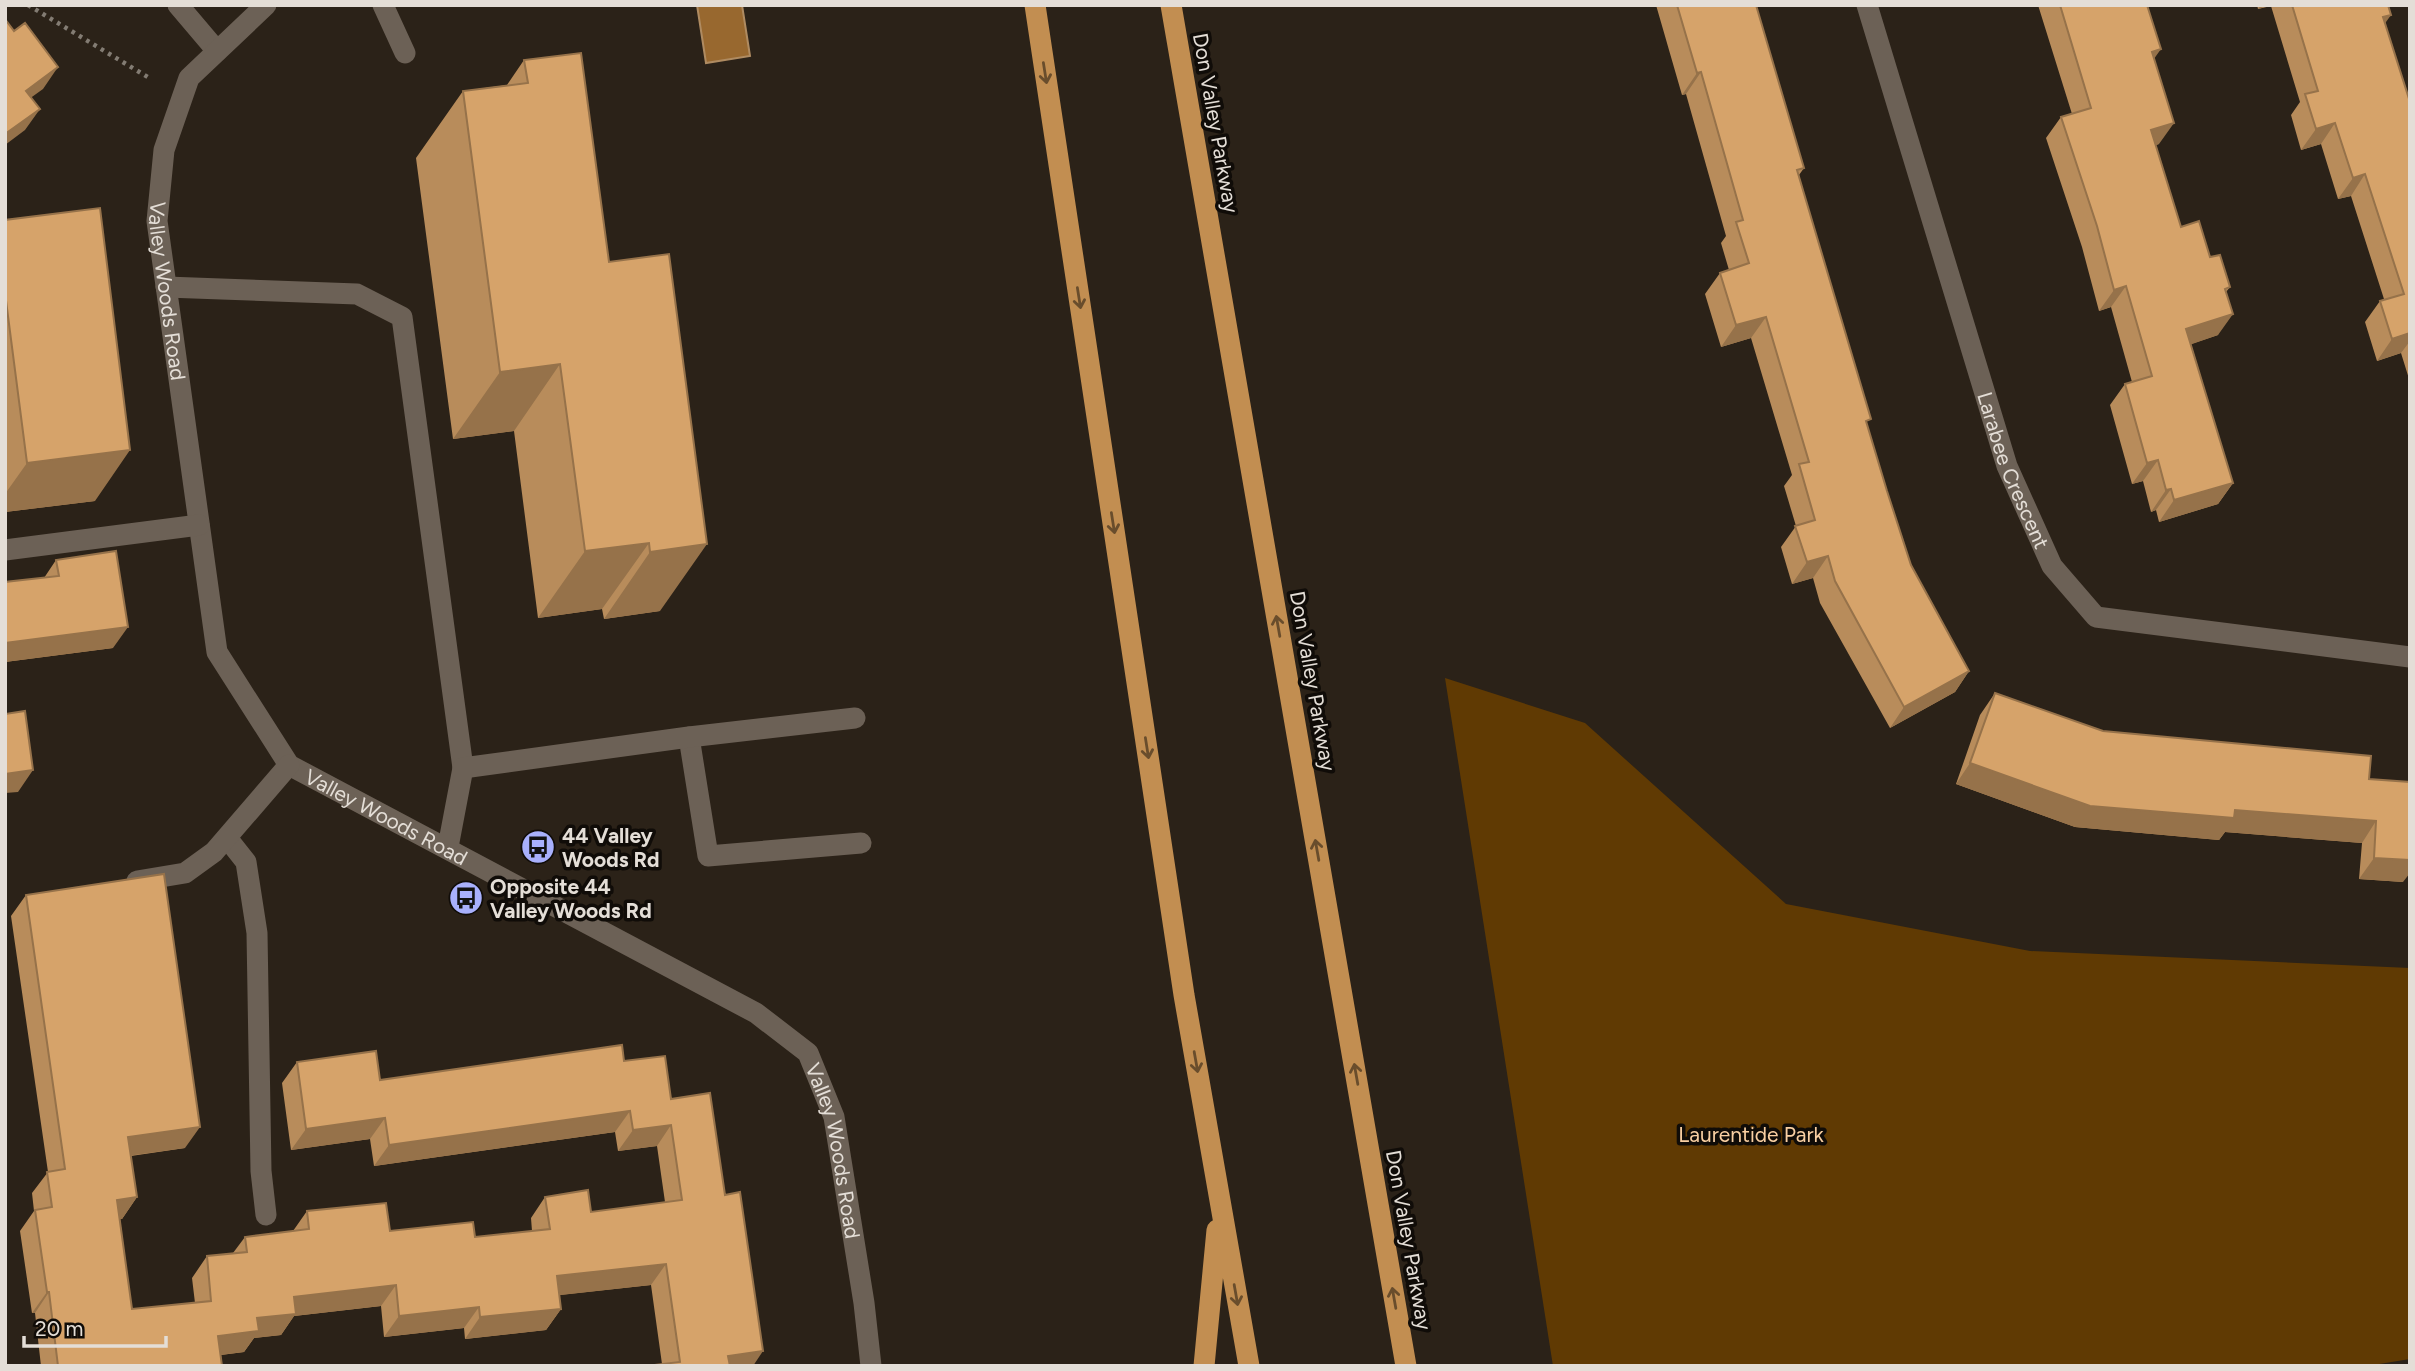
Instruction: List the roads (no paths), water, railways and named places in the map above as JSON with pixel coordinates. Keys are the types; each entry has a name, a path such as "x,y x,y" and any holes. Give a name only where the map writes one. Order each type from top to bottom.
{"highway":[{"path":"1035,5 1184,995 1249,1366"},
{"name":"Don Valley Parkway","path":"1171,5 1406,1366"},
{"path":"1204,1366 1220,1204"}],"street":[{"path":"178,5 217,51"},
{"name":"Valley Woods Road","path":"266,5 189,78 164,150 158,209 166,286 217,652 289,765 448,847 756,1013 808,1053 834,1116 864,1303 871,1366"},
{"path":"383,5 405,53"},
{"name":"Larabee Crescent","path":"1867,5 2007,466 2052,566 2096,617 2410,657"},
{"path":"166,286 357,294 402,317 463,768 448,847"},
{"path":"5,550 199,525"},
{"path":"463,768 689,737 855,718"},
{"path":"689,737 708,856 861,843"},
{"path":"118,884 185,873 214,852 289,765"},
{"path":"227,838 246,862 257,933 261,1171 266,1214"}],"place":[{"name":"44 Valley Woods Rd","path":"538,847"},
{"name":"Opposite 44 Valley Woods Rd","path":"466,898"}],"park label":[{"name":"Laurentide Park","path":"1751,1134"}]}
